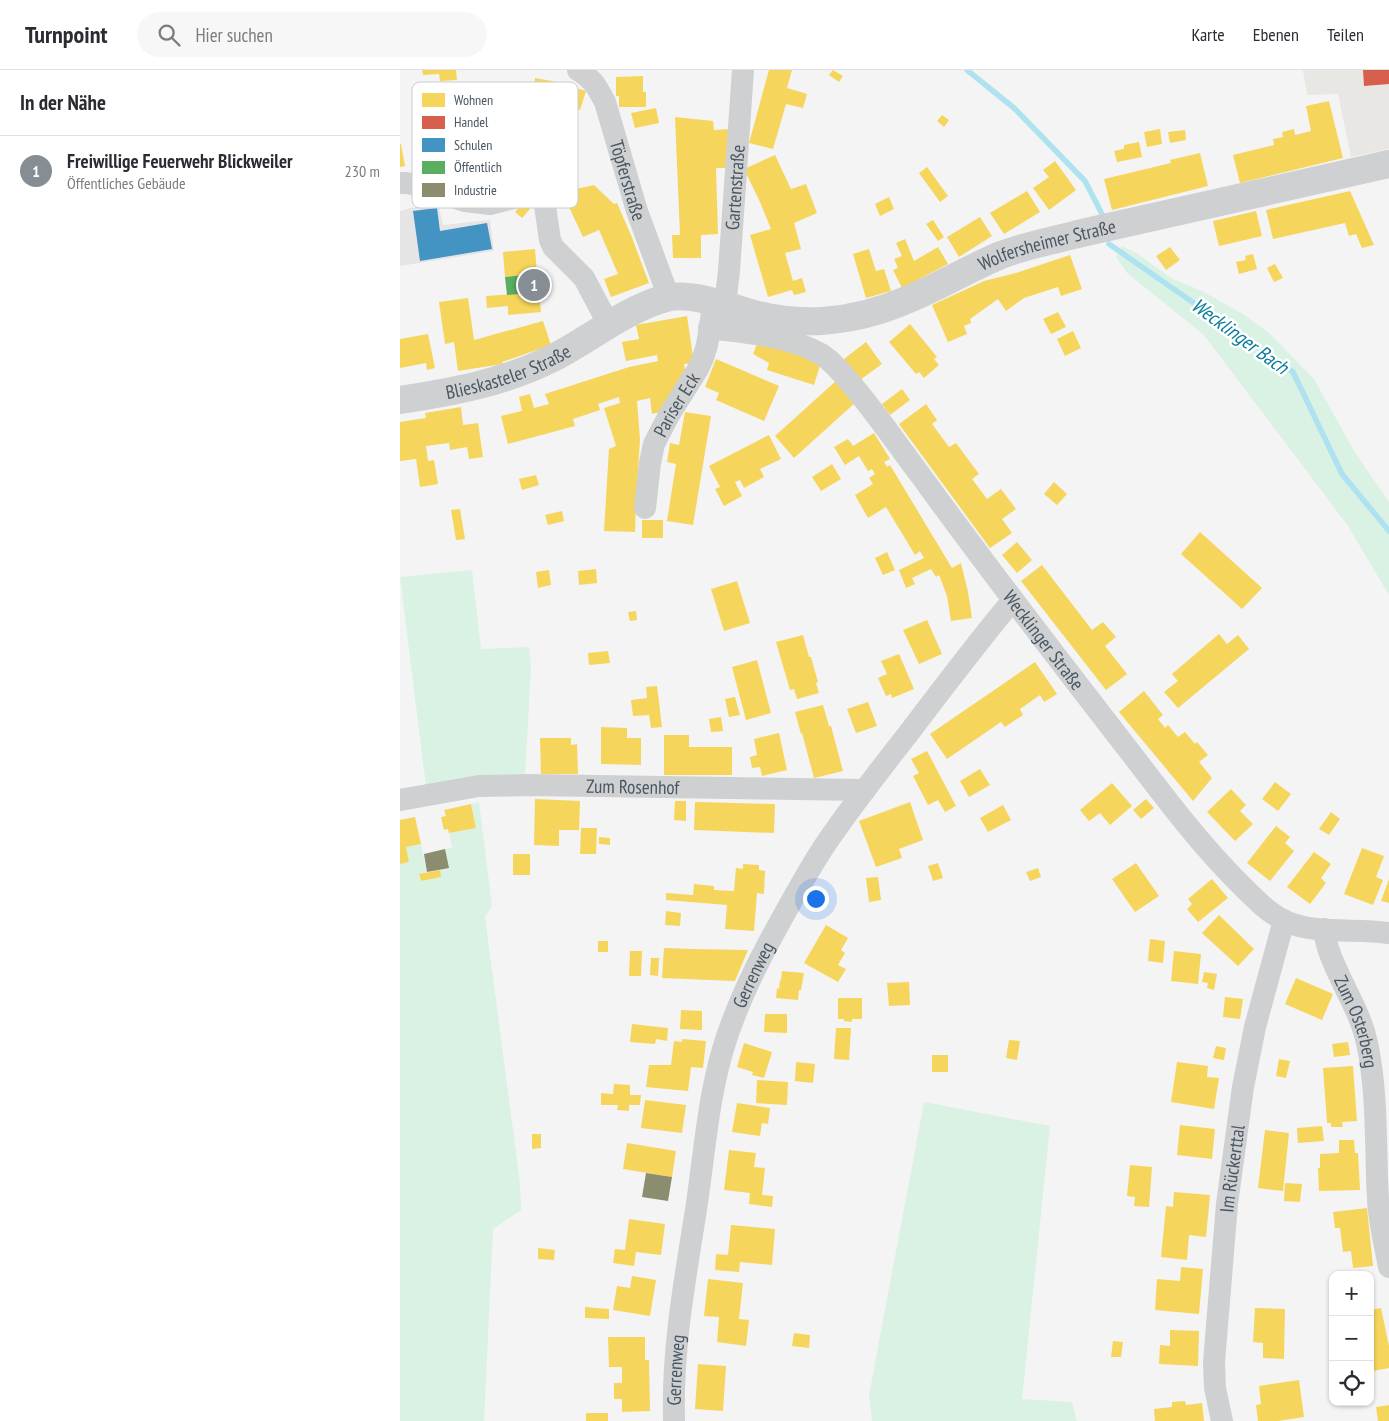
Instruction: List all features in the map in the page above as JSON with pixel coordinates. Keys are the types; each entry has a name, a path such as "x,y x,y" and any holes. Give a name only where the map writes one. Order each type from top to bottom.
{"street":[{"name":"Gartenstraße","path":"716,312 729,271 743,70"},
{"name":"Töpferstraße","path":"592,72 605,102 637,211 668,298"},
{"name":"Wolfersheimer Straße","path":"716,312 760,315 791,320 821,321 848,318 900,303 985,262 1032,246 1389,164"},
{"path":"545,208 550,240 553,247 584,278 609,325"},
{"name":"Blieskasteler Straße","path":"400,400 454,392 519,373 550,360 652,302 668,298 689,298 716,312"},
{"name":"Pariser Eck","path":"645,508 654,444 669,415 698,369 716,312"},
{"name":"Wecklinger Straße","path":"716,312 773,337 801,345 832,362 868,404 1012,601 1184,822 1229,873 1262,906 1284,920 1297,925 1324,929 1389,932"},
{"name":"Gerrenweg","path":"674,1421 678,1321 698,1199 713,1087 736,1008 796,892 823,847 986,631 1012,601"},
{"name":"Zum Rosenhof","path":"400,800 480,786 529,785 865,790"},
{"name":"Im Rückerttal","path":"1222,1421 1215,1388 1214,1362 1227,1204 1246,1070 1255,1027 1284,920"},
{"name":"Zum Osterberg","path":"1324,929 1327,946 1356,1008 1367,1040 1373,1074 1378,1201 1389,1267"}],"shaded area":[{"path":"1303,70 1389,70 1389,149 1351,157 1338,94 1307,95"},
{"path":"410,208 439,208 443,225 490,220 494,251 400,266 400,211"}],"green space":[{"path":"1122,246 1138,254 1171,278 1204,292 1241,313 1268,332 1314,379 1354,451 1389,502 1389,595 1348,526 1204,335 1127,273 1116,257"},
{"path":"472,570 481,649 529,647 531,666 525,776 426,786 400,577"},
{"path":"479,802 492,906 485,917 520,1183 521,1210 493,1229 484,1421 400,1421 400,864 409,862 406,847 421,844 427,872 419,874 420,881 441,877 440,870 445,849 452,848 449,833 476,828 471,804"},
{"path":"924,1102 1050,1126 1022,1399 1072,1402 1077,1421 872,1421 869,1395"}],"building: Wohnen":[{"path":"422,70 456,70 457,80 440,81 439,74 423,75"},
{"path":"769,70 792,70 787,88 807,94 803,108 786,104 773,149 749,143"},
{"path":"833,70 843,76 839,82 829,75"},
{"path":"643,76 643,92 646,92 646,107 619,107 619,96 616,96 616,77"},
{"path":"535,78 555,82 535,82"},
{"path":"578,89 586,91 580,110 578,109"},
{"path":"1329,101 1343,158 1240,183 1233,155 1274,145 1273,139 1283,137 1282,132 1294,129 1295,135 1311,131 1306,106"},
{"path":"656,108 659,123 635,128 631,113"},
{"path":"942,115 949,120 944,127 937,121"},
{"path":"675,117 713,121 714,130 730,129 729,168 716,168 718,234 701,235 701,258 673,258 672,235 680,235"},
{"path":"1160,129 1162,144 1147,147 1144,132"},
{"path":"1185,130 1186,140 1170,143 1168,132"},
{"path":"1139,142 1142,157 1117,162 1114,151 1124,149 1124,145"},
{"path":"400,144 405,166 400,167"},
{"path":"1200,153 1208,186 1112,210 1104,179 1171,163 1170,160"},
{"path":"775,155 791,189 806,184 817,213 794,223 801,249 785,253 793,281 802,278 806,292 794,295 792,290 768,297 750,235 771,229 744,169"},
{"path":"1055,161 1076,190 1049,210 1033,188 1049,177 1043,170"},
{"path":"927,167 948,196 940,202 919,173"},
{"path":"594,185 614,204 617,203 649,283 611,297 604,279 618,274 599,230 583,237 569,208 578,208 578,188"},
{"path":"1027,191 1040,212 1004,234 990,213"},
{"path":"1350,191 1374,245 1362,248 1356,234 1349,236 1345,223 1273,239 1266,210"},
{"path":"889,197 894,209 880,216 875,204"},
{"path":"519,208 530,209 522,218 515,212"},
{"path":"1256,211 1262,236 1219,246 1213,221"},
{"path":"980,217 992,236 959,257 947,237"},
{"path":"933,220 944,237 938,241 926,224"},
{"path":"905,239 914,261 938,247 948,264 902,288 893,270 898,268 894,259 902,256 896,243"},
{"path":"1170,247 1180,260 1166,270 1156,256"},
{"path":"535,249 537,273 505,277 503,252"},
{"path":"869,249 876,271 884,269 891,291 866,298 853,254"},
{"path":"1253,254 1257,269 1239,274 1236,262 1246,260 1245,256"},
{"path":"1070,255 1082,289 1061,296 1058,287 1024,298 1006,311 998,299 970,319 971,323 964,326 967,334 948,342 932,305 984,281 1016,273"},
{"path":"1275,264 1283,278 1274,282 1267,268"},
{"path":"539,292 541,312 508,315 508,306 487,308 486,296"},
{"path":"468,298 474,340 543,321 551,345 502,362 503,364 458,371 454,342 445,344 439,302"},
{"path":"1058,312 1066,327 1051,334 1043,319"},
{"path":"687,316 694,363 684,364 687,379 664,411 652,414 650,398 637,401 640,439 635,532 604,531 609,449 616,446 604,408 620,403 619,397 598,404 600,410 573,419 575,426 508,444 501,416 522,411 519,397 530,394 534,408 549,404 545,394 629,367 658,361 657,355 626,361 622,342 639,339 636,325"},
{"path":"910,324 937,357 934,359 939,365 924,378 919,372 916,374 889,342"},
{"path":"1073,331 1081,348 1065,356 1057,339"},
{"path":"428,334 435,368 427,370 426,363 400,368 400,339"},
{"path":"866,342 882,364 860,380 844,359"},
{"path":"757,344 774,347 821,362 814,385 767,370 769,363 753,354"},
{"path":"716,359 779,386 764,421 716,400 719,393 705,387"},
{"path":"837,380 856,402 794,458 775,436"},
{"path":"902,389 910,400 890,415 882,404"},
{"path":"926,404 937,420 932,424 949,447 956,443 979,474 972,479 987,499 1001,489 1016,509 1002,519 1012,533 990,548 899,424"},
{"path":"461,407 463,425 478,423 483,457 469,459 467,447 450,450 449,443 426,446 428,461 434,460 438,484 420,487 416,459 400,461 400,422 426,418 425,413"},
{"path":"685,412 711,416 693,525 667,521 676,464 667,462 670,443 679,445"},
{"path":"874,433 890,459 884,462 887,467 890,465 952,568 961,563 972,618 951,621 947,596 939,575 936,577 931,569 912,578 915,584 906,588 899,570 924,558 920,551 915,555 886,507 868,518 855,495 873,484 869,478 875,474 872,469 868,471 859,456 845,465 834,447 848,439 853,446"},
{"path":"769,435 781,459 760,469 764,477 744,488 740,480 735,482 742,496 724,506 715,489 720,487 709,466"},
{"path":"832,464 841,479 821,491 812,477"},
{"path":"536,475 539,485 522,490 519,479"},
{"path":"1054,482 1067,494 1057,505 1044,494"},
{"path":"460,509 465,539 456,540 451,510"},
{"path":"562,511 564,521 548,525 545,515"},
{"path":"642,520 663,520 663,538 642,538"},
{"path":"1200,532 1262,588 1242,609 1181,554"},
{"path":"1017,542 1032,560 1017,573 1002,555"},
{"path":"887,552 895,570 883,575 875,558"},
{"path":"1042,565 1092,630 1103,622 1116,637 1105,646 1127,674 1106,690 1021,581"},
{"path":"596,569 597,583 579,585 578,571"},
{"path":"549,570 551,585 538,588 536,572"},
{"path":"737,581 750,623 724,631 711,589"},
{"path":"636,611 637,620 630,621 628,612"},
{"path":"927,620 942,654 919,664 903,630"},
{"path":"1219,634 1227,644 1238,635 1249,649 1178,708 1164,692 1178,681 1172,674"},
{"path":"803,635 818,682 816,683 819,693 797,699 794,689 790,690 776,642"},
{"path":"608,651 610,663 589,665 588,653"},
{"path":"899,654 914,689 892,698 891,694 886,696 878,678 887,674 881,661"},
{"path":"757,660 771,713 746,720 732,667"},
{"path":"1035,662 1057,694 1044,702 1040,695 1020,709 1023,715 1005,727 1001,722 947,759 930,734"},
{"path":"657,686 662,727 651,728 649,715 633,716 631,700 647,698 646,687"},
{"path":"1144,691 1163,715 1158,719 1165,728 1168,725 1178,737 1185,732 1208,755 1199,762 1212,778 1193,801 1119,712"},
{"path":"735,697 740,715 729,717 725,699"},
{"path":"868,702 877,726 856,733 847,709"},
{"path":"823,705 829,726 831,726 843,771 814,778 795,712"},
{"path":"721,717 723,731 711,732 709,719"},
{"path":"601,727 627,728 627,738 641,738 641,765 601,764"},
{"path":"779,733 787,770 762,776 760,767 752,768 750,757 757,755 754,739"},
{"path":"664,735 689,735 689,747 732,747 732,775 664,775"},
{"path":"540,738 571,738 571,745 577,744 578,774 541,774"},
{"path":"927,751 956,806 945,812 938,800 928,805 913,776 919,773 911,759"},
{"path":"980,769 990,785 969,797 960,781"},
{"path":"1275,782 1291,794 1278,811 1262,799"},
{"path":"1112,783 1132,806 1110,825 1100,813 1089,821 1080,810"},
{"path":"1231,789 1246,805 1240,811 1253,824 1235,841 1207,812"},
{"path":"535,799 580,801 579,830 559,830 559,846 534,845"},
{"path":"1146,799 1154,808 1141,819 1133,810"},
{"path":"675,801 686,801 686,821 674,820"},
{"path":"695,802 775,804 774,833 694,830"},
{"path":"910,802 923,840 899,849 902,858 876,867 859,821"},
{"path":"471,804 476,828 449,833 448,829 444,830 441,817 446,816 444,810"},
{"path":"1003,805 1011,820 988,832 980,818"},
{"path":"1331,812 1340,819 1329,835 1319,829"},
{"path":"415,817 421,844 406,847 409,862 400,864 400,820"},
{"path":"1276,826 1290,837 1285,843 1294,851 1270,881 1247,863"},
{"path":"581,828 597,828 596,854 580,854"},
{"path":"599,837 610,838 610,845 599,844"},
{"path":"1362,848 1384,856 1376,877 1383,880 1373,905 1344,894"},
{"path":"1314,852 1331,864 1321,878 1326,883 1310,904 1287,887"},
{"path":"513,854 530,854 530,875 513,875"},
{"path":"938,863 943,878 933,881 928,866"},
{"path":"1136,863 1159,896 1135,912 1112,879"},
{"path":"743,864 759,865 759,870 765,871 764,894 757,893 754,931 725,929 727,905 666,900 666,893 693,895 694,884 714,886 714,890 734,891 736,868 743,869"},
{"path":"1038,868 1041,877 1030,881 1026,872"},
{"path":"440,870 441,877 421,881 419,874"},
{"path":"878,877 881,900 869,902 866,878"},
{"path":"1212,879 1228,898 1198,922 1187,909 1192,904 1188,899"},
{"path":"1389,879 1389,903 1381,901"},
{"path":"666,911 681,913 680,926 665,925"},
{"path":"1219,915 1254,949 1238,966 1202,933"},
{"path":"826,925 848,938 841,950 845,953 838,965 846,969 838,982 804,963"},
{"path":"1150,939 1165,941 1163,963 1148,961"},
{"path":"598,941 608,941 608,952 598,952"},
{"path":"664,948 748,950 735,981 662,978"},
{"path":"630,951 642,951 641,976 629,976"},
{"path":"1174,951 1201,954 1198,984 1171,981"},
{"path":"651,958 659,958 658,976 650,975"},
{"path":"782,971 804,973 798,1000 776,998"},
{"path":"1204,972 1217,974 1214,990 1207,988 1208,983 1202,982"},
{"path":"1296,978 1333,994 1322,1020 1285,1004"},
{"path":"909,982 910,1005 889,1006 887,983"},
{"path":"1225,997 1243,999 1240,1019 1223,1017"},
{"path":"838,998 862,998 862,1019 852,1019 852,1022 838,1019"},
{"path":"681,1010 702,1011 702,1030 680,1029"},
{"path":"765,1014 787,1014 787,1033 764,1032"},
{"path":"632,1024 668,1028 667,1041 656,1039 655,1044 630,1042"},
{"path":"836,1028 851,1028 849,1060 834,1059"},
{"path":"682,1039 706,1041 703,1068 691,1067 688,1091 646,1087 649,1065 671,1065 674,1041 682,1042"},
{"path":"1009,1040 1020,1041 1017,1060 1006,1058"},
{"path":"1348,1042 1350,1055 1334,1057 1332,1044"},
{"path":"744,1043 772,1052 764,1078 752,1075 753,1072 737,1067"},
{"path":"1216,1046 1226,1048 1224,1060 1213,1058"},
{"path":"932,1055 948,1055 948,1072 932,1072"},
{"path":"1279,1059 1290,1061 1286,1078 1276,1076"},
{"path":"796,1062 815,1064 813,1083 795,1081"},
{"path":"1177,1062 1208,1066 1207,1077 1219,1078 1214,1109 1171,1102"},
{"path":"1353,1066 1357,1121 1342,1122 1343,1127 1331,1127 1331,1123 1327,1123 1323,1068"},
{"path":"757,1080 788,1082 787,1105 756,1103"},
{"path":"614,1084 630,1085 630,1095 641,1095 640,1105 629,1105 629,1111 617,1110 618,1105 601,1105 601,1093 613,1094"},
{"path":"645,1100 686,1105 682,1133 641,1128"},
{"path":"737,1103 770,1108 768,1124 762,1123 760,1136 732,1132"},
{"path":"1180,1125 1215,1129 1212,1159 1177,1155"},
{"path":"1322,1126 1324,1141 1298,1143 1297,1128"},
{"path":"1265,1130 1289,1133 1283,1191 1258,1188"},
{"path":"532,1134 541,1134 541,1148 532,1149"},
{"path":"1339,1140 1354,1140 1355,1153 1358,1153 1360,1190 1319,1191 1318,1168 1320,1168 1320,1154 1339,1153"},
{"path":"627,1143 676,1151 672,1177 623,1169"},
{"path":"729,1150 756,1153 754,1167 765,1168 762,1195 773,1196 772,1207 749,1204 750,1193 724,1190"},
{"path":"1130,1165 1152,1167 1149,1207 1134,1206 1135,1197 1127,1196"},
{"path":"1285,1183 1302,1184 1300,1202 1284,1201"},
{"path":"1174,1192 1210,1195 1206,1237 1189,1235 1187,1260 1161,1257 1166,1206 1173,1207"},
{"path":"1367,1208 1373,1266 1353,1268 1351,1251 1343,1252 1340,1228 1335,1228 1333,1212"},
{"path":"629,1219 665,1224 661,1255 636,1252 634,1266 613,1263 615,1249 625,1250"},
{"path":"731,1225 775,1229 772,1265 740,1262 739,1272 715,1270 716,1254 728,1255"},
{"path":"538,1248 555,1250 554,1260 538,1259"},
{"path":"1181,1267 1203,1269 1199,1314 1155,1310 1157,1279 1180,1281"},
{"path":"632,1276 656,1280 650,1316 613,1310 617,1286 630,1288"},
{"path":"708,1279 743,1283 739,1319 749,1320 746,1346 717,1342 719,1317 704,1316"},
{"path":"585,1307 609,1309 609,1319 585,1318"},
{"path":"1255,1308 1285,1309 1284,1359 1263,1358 1263,1343 1253,1342"},
{"path":"1381,1308 1389,1346 1389,1368 1374,1371 1374,1316 1374,1309"},
{"path":"1170,1330 1199,1331 1198,1366 1159,1364 1160,1345 1170,1346"},
{"path":"794,1333 810,1335 809,1348 792,1346"},
{"path":"608,1337 645,1337 645,1360 649,1360 650,1411 622,1412 622,1399 614,1399 614,1383 622,1383 622,1367 609,1367"},
{"path":"1113,1341 1123,1342 1121,1357 1111,1357"},
{"path":"698,1364 726,1366 723,1411 695,1409"},
{"path":"1299,1380 1304,1417 1278,1421 1258,1421 1256,1405 1261,1404 1259,1386"},
{"path":"1185,1401 1186,1405 1202,1403 1204,1421 1155,1421 1154,1409 1172,1407 1172,1402"},
{"path":"1389,1405 1389,1421 1378,1421 1376,1407"},
{"path":"586,1413 608,1413 608,1421 586,1421"}],"building: Handel":[{"path":"1363,70 1389,70 1389,84 1364,86"}],"building: Schulen":[{"path":"437,208 440,231 487,223 492,249 420,261 413,211"}],"building: Öffentlich":[{"path":"537,273 539,292 507,295 505,277"}],"building: Industrie":[{"path":"445,849 449,868 427,872 424,854"},
{"path":"646,1173 672,1177 668,1201 642,1197"}],"waterway":[{"name":"Wecklinger Bach","path":"967,70 1014,108 1085,181 1102,214"},
{"name":"Wecklinger Bach","path":"1109,244 1293,372 1342,474 1389,531"}],"place":[{"name":"Freiwillige Feuerwehr Blickweiler","path":"534,285"}]}
